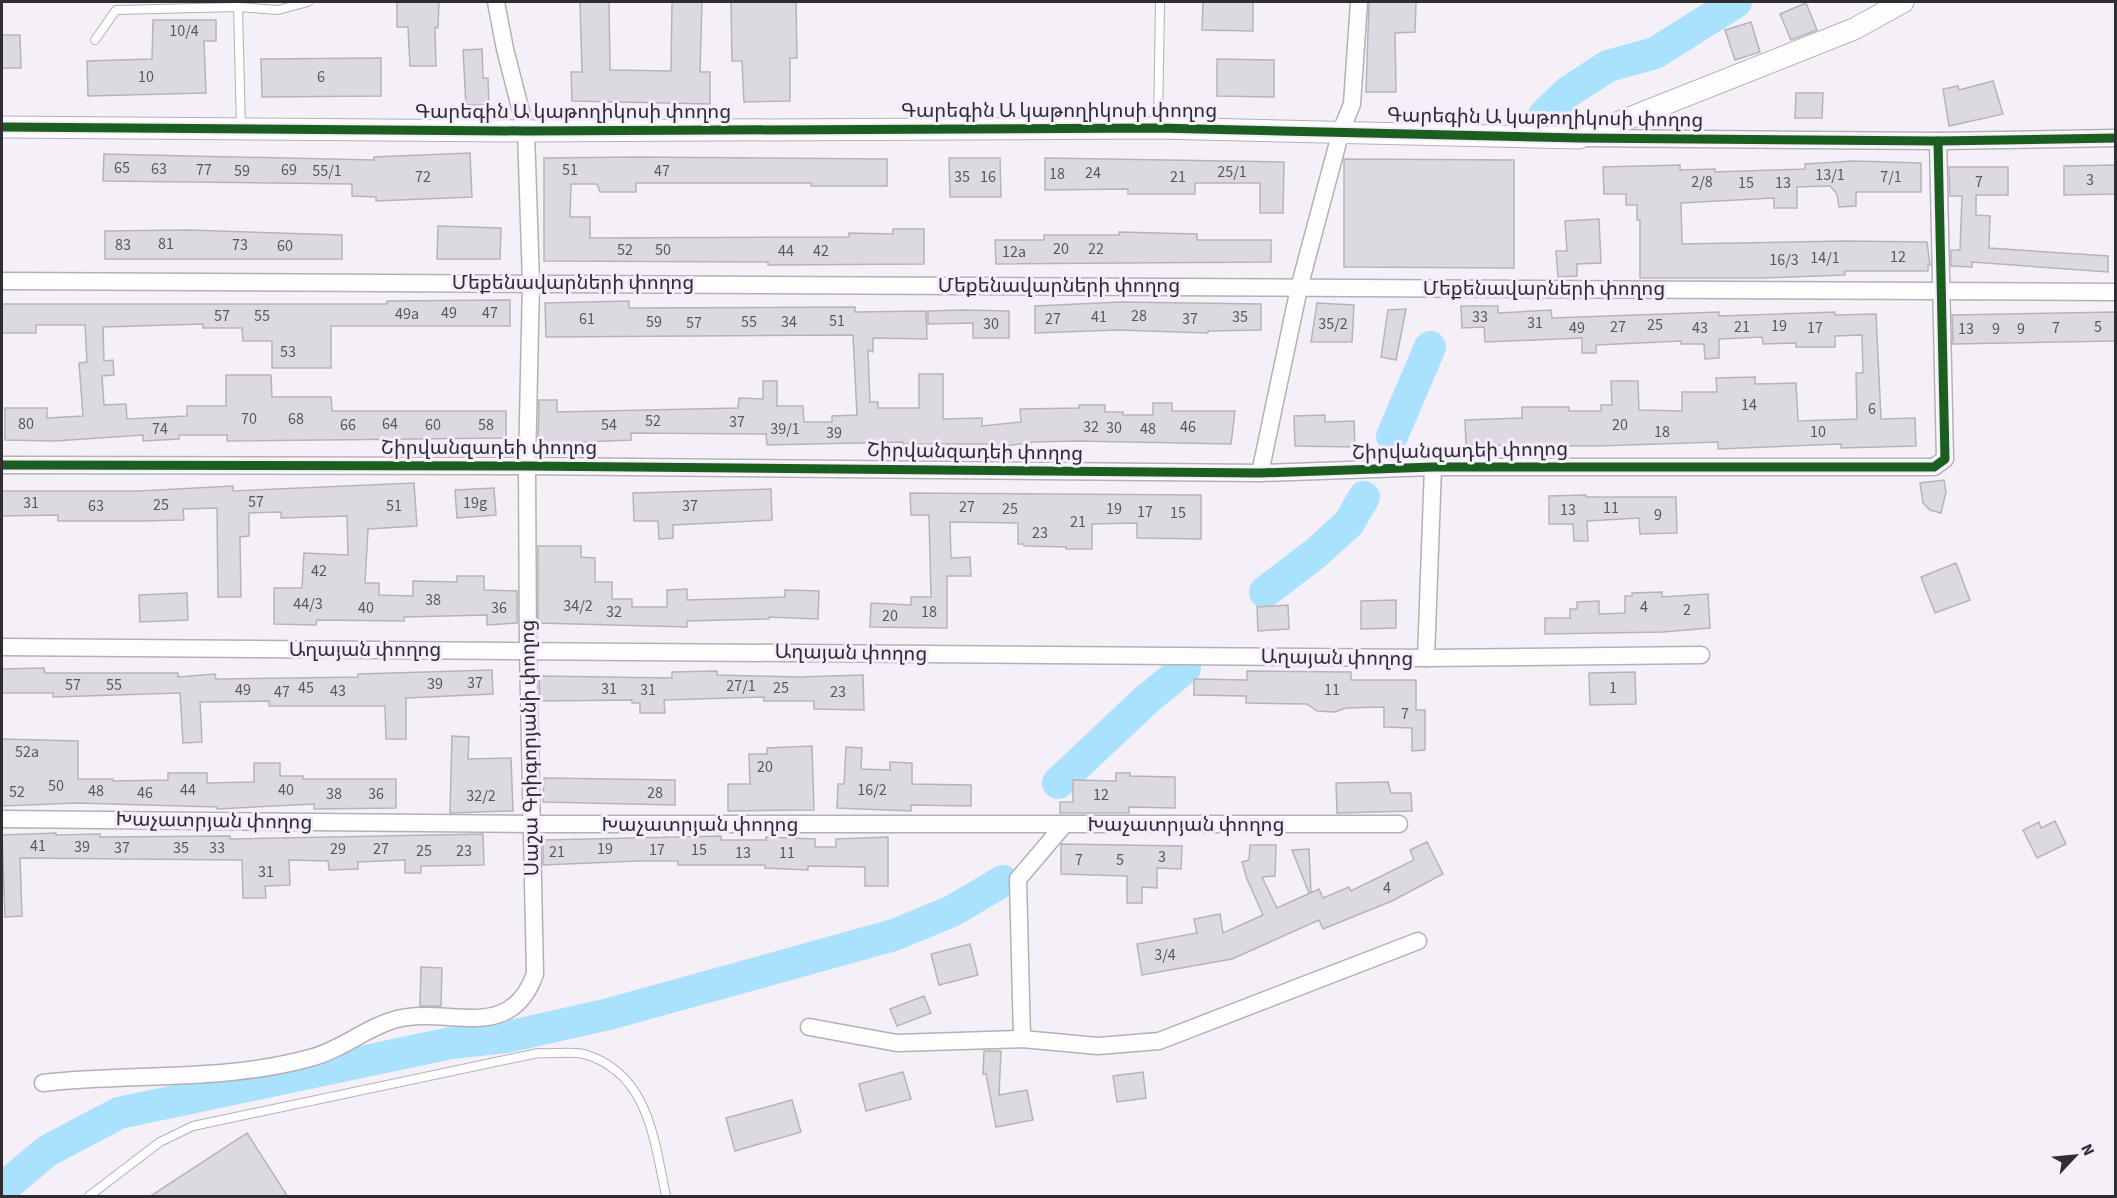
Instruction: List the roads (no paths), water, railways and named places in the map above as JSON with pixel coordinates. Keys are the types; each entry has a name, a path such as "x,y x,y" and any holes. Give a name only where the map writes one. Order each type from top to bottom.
{"street":[{"name":"Սաշա Գրիգորյանի փողոց","path":"44,1083 239,1072 311,1058 338,1048 378,1024 399,1018 487,1017 502,1014 519,1004 529,990 535,974 528,650 527,466 531,282 526,131 505,49 496,2"},
{"path":"1260,473 1299,288 1341,131 1352,104 1359,2"},
{"path":"1579,138 1854,29 1903,2"},
{"name":"Գարեգին Ա կաթողիկոսի փողոց","path":"2,127 526,131 1158,128 1579,138 1938,141 2115,138"},
{"path":"1938,141 1940,291"},
{"name":"Մեքենավարների փողոց","path":"2,281 2115,292"},
{"name":"Շիրվանզադեի փողոց","path":"2,465 527,466 1260,473 1433,467 1935,467 1945,459 1940,291"},
{"path":"1426,658 1433,467"},
{"name":"Աղայան փողոց","path":"2,647 135,650 528,650 1426,658 1701,655"},
{"name":"Խաչատրյան փողոց","path":"2,819 530,824 1399,824"},
{"path":"1022,1039 1018,879 1064,825"},
{"path":"809,1027 897,1043 1022,1039 1098,1046 1160,1041 1418,941"}],"lane":[{"path":"95,40 116,10 238,7 278,10 308,2"},
{"path":"1158,128 1160,2"},
{"path":"238,7 241,129"},
{"path":"89,1197 160,1142 193,1126 538,1053 582,1054 615,1068 640,1097 652,1129 666,1197"}],"waterway":[{"path":"1544,115 1568,92 1608,66 1655,53 1736,2"},
{"path":"1392,436 1430,347"},
{"path":"1265,592 1316,553 1349,523 1364,497"},
{"path":"1058,783 1146,700 1185,668"},
{"path":"2,1189 47,1151 119,1113 451,1043 507,1037 609,1014 894,935 952,911 1003,881"}]}
